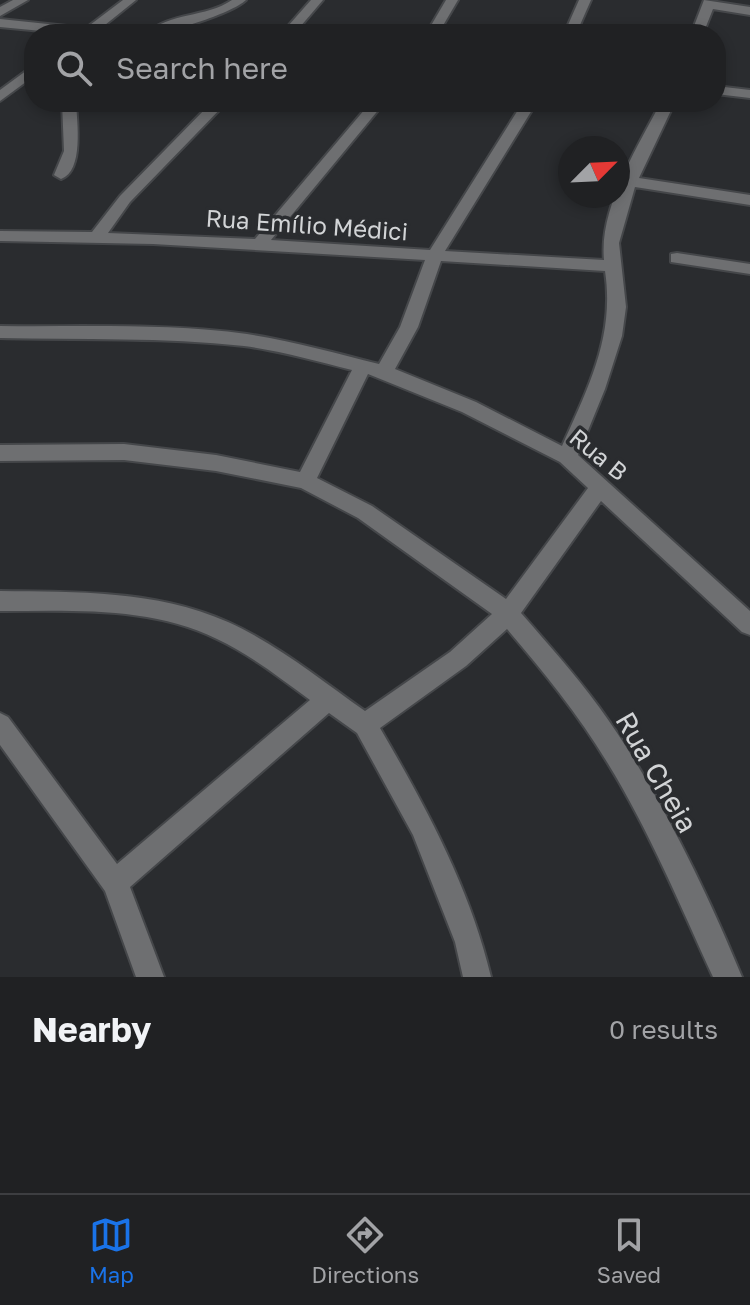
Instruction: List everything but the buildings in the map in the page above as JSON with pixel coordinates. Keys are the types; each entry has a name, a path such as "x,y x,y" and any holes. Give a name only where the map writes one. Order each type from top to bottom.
{"street":[{"path":"0,12 22,0"},
{"path":"99,24 130,0"},
{"path":"175,24 225,10 240,0"},
{"path":"296,24 317,0"},
{"path":"438,24 452,0"},
{"path":"574,24 585,0"},
{"path":"701,24 710,2 750,11"},
{"path":"0,23 24,26"},
{"path":"0,97 24,77"},
{"path":"726,91 750,94"},
{"path":"61,175 71,151 69,112"},
{"path":"98,236 125,199 210,112"},
{"path":"260,243 370,112"},
{"path":"384,372 409,327 434,257 488,163 523,112"},
{"path":"630,177 659,112"},
{"path":"630,181 750,200"},
{"path":"567,457 595,391 617,319 616,289 610,266 613,231 620,208"},
{"name":"Rua Emílio Médici","path":"0,236 98,236 260,243 434,257 610,266"},
{"path":"677,258 750,269"},
{"name":"Rua B","path":"0,332 167,335 243,340 288,347 384,372 469,407 567,457 750,625"},
{"path":"305,481 363,366"},
{"name":"Rua Cheia","path":"0,453 124,452 216,463 305,481 365,512 508,614 555,668 617,755 669,851 728,977"},
{"path":"365,725 458,659 508,614 601,486"},
{"path":"0,601 79,600 164,611 220,629 256,648 365,725 423,827 469,942 477,977"},
{"path":"115,883 329,698"},
{"path":"0,725 115,883 150,977"}]}
